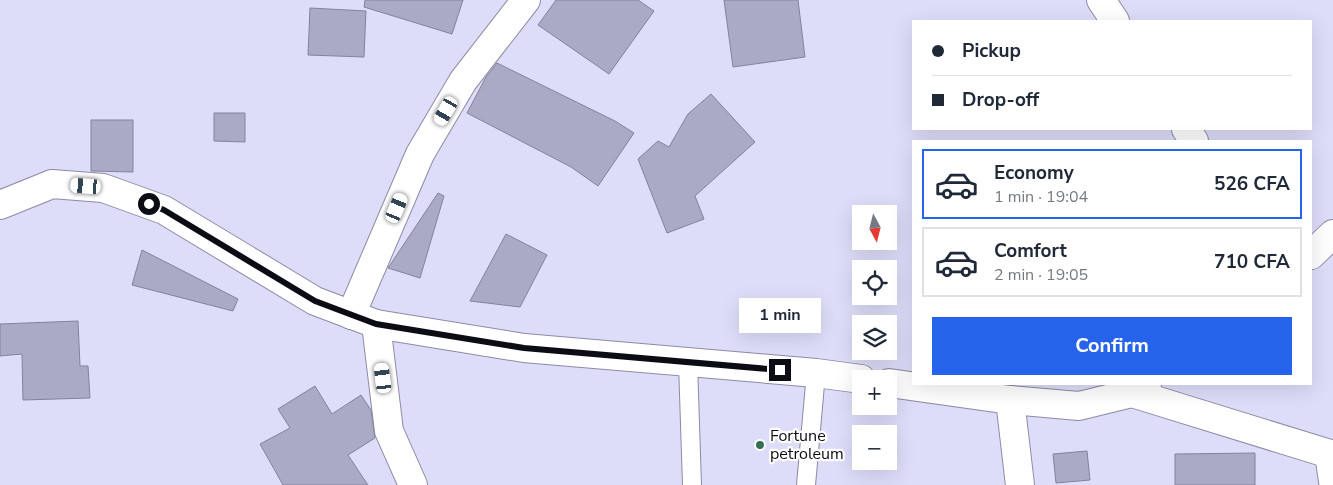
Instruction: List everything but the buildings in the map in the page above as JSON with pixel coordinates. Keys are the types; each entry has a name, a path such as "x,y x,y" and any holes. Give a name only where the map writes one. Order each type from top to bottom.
{"street":[{"path":"413,485 389,431 364,320 420,154 462,82 526,0"},
{"path":"1101,0 1114,20"},
{"path":"0,205 52,184 103,188 164,210 315,301 364,320 524,348 816,373 852,378"},
{"path":"1312,254 1333,234"},
{"path":"897,384 1010,400 1079,406 1140,389 1331,455 1333,481"},
{"path":"1010,400 1020,485"}],"lane":[{"path":"688,363 692,485"},
{"path":"806,485 816,373"}],"place":[{"name":"Fortune petroleum","path":"760,445"}],"route":[{"path":"149,204 164,210 315,301 376,324 524,348 780,370"}]}
